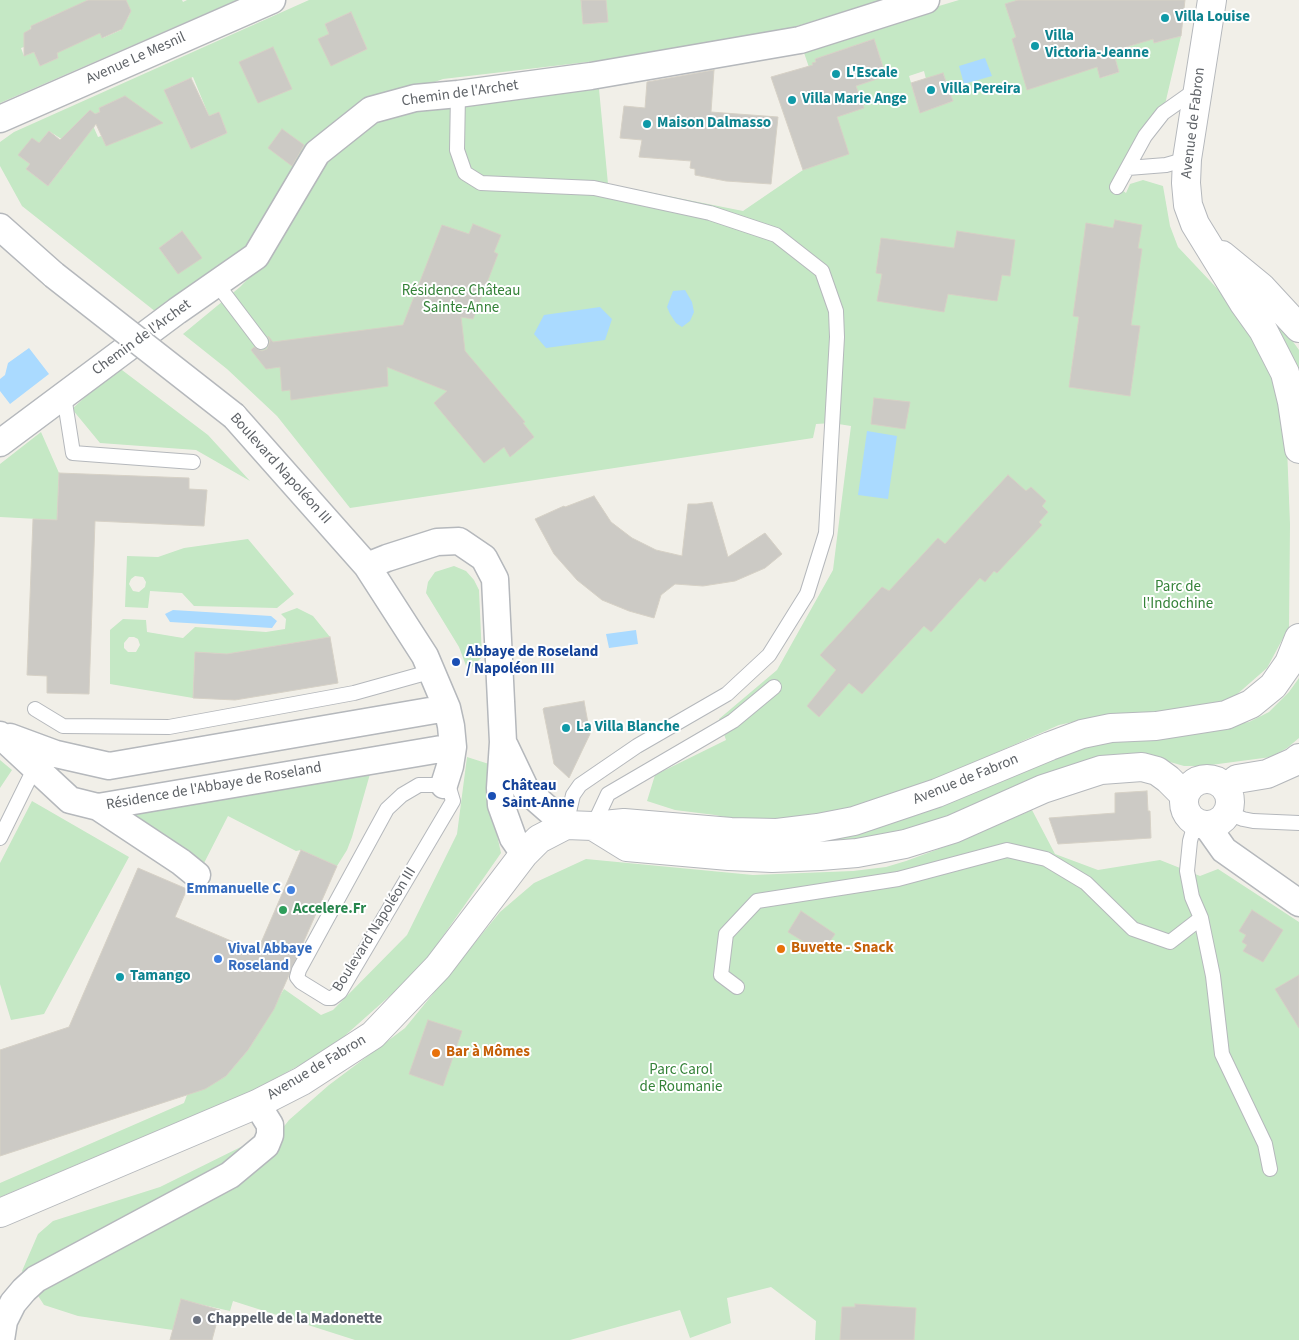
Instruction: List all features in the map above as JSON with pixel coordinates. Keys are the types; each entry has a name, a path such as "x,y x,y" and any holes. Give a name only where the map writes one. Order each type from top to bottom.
{"street":[{"name":"Avenue Le Mesnil","path":"0,119 272,0"},
{"name":"Chemin de l'Archet","path":"0,443 256,256 317,153 371,110 415,98 591,76 800,40 926,0"},
{"name":"Avenue de Fabron","path":"1212,0 1187,159 1186,183 1188,205 1194,224 1206,242 1252,294 1299,328"},
{"name":"Boulevard Napoléon III","path":"0,227 54,275 234,416 367,566 433,671 447,708 453,747 444,785"},
{"name":"Avenue de Fabron","path":"1252,294 1263,330 1285,373 1292,402 1299,449"},
{"path":"367,566 437,542 459,541 484,558 495,579 503,742 500,788 501,805 513,838 524,854"},
{"name":"Avenue de Fabron","path":"0,1213 257,1104 302,1081 373,1034 438,967 524,854 539,839 566,825 593,826 624,822 731,832 777,833 854,821 937,794 1082,734 1111,728 1156,726 1226,715 1251,704 1273,686 1289,663 1299,638"},
{"name":"Résidence de l'Abbaye de Roseland","path":"0,734 56,754 109,766 447,708"},
{"name":"Résidence de l'Abbaye de Roseland","path":"0,734 70,800 98,807 453,747"},
{"path":"503,742 526,790 566,825"},
{"path":"1214,813 1237,779 1267,774 1299,758"},
{"name":"Avenue de Fabron","path":"593,826 627,847 729,856 772,858 820,856 857,853 906,844 953,829 1043,789 1101,770 1142,767 1156,771 1168,779 1184,795"},
{"path":"1214,813 1186,814 1183,801 1184,795 1193,783 1207,779 1214,780 1214,813 1224,850 1299,903"},
{"path":"98,807 181,862 197,875"},
{"path":"1,1340 4,1320 13,1302 36,1279 230,1175 266,1145 270,1135 270,1125 257,1104"}],"lane":[{"path":"1118,187 1145,136 1164,113 1198,89"},
{"path":"458,94 457,150 465,173 481,183 594,188 710,214 776,235 822,271 836,311 837,337 826,533 807,594 769,655 727,694 637,746 580,785 573,795 566,825"},
{"path":"1128,168 1166,165 1187,159"},
{"path":"217,284 261,342"},
{"path":"64,396 73,453 193,462"},
{"path":"34,709 63,726 169,727 354,693 433,671"},
{"path":"593,826 608,794 733,721 774,687"},
{"path":"0,838 35,767"},
{"name":"Boulevard Napoléon III","path":"419,785 444,785 450,791 453,801 340,992 332,998 327,998 301,982 297,977 299,970 387,809 402,795 419,785"},
{"path":"1270,1169 1265,1144 1222,1054 1213,976 1201,918 1192,897 1187,871 1190,841 1214,813 1253,821 1299,823"},
{"path":"738,986 722,974 726,934 757,901 898,879 1007,850 1046,858 1086,883 1133,929 1170,942 1201,918"}],"green space":[{"path":"0,0 86,0 103,38 121,30 118,22 128,18 131,11 126,0 182,0 183,2 187,0 237,0 0,103","holes":["59,13 69,34 57,53 58,58 40,66 34,52 24,56 21,48 27,46 31,26"]},
{"path":"309,0 581,0 583,24 608,22 606,0 882,0 758,38 645,61 596,61 443,79 353,111 257,241 156,312 22,206 0,166 0,142 14,132","holes":["351,12 367,49 352,56 348,46 337,51 325,24","193,77 209,116 219,112 227,133 191,149 164,90","125,97 129,136 106,145 101,136 98,137 91,116 100,112 99,108","49,131 77,149 48,186 26,169 30,164 19,155 39,143","182,231 178,273 159,248"]},
{"name":"Résidence Château Sainte-Anne","path":"959,0 1075,0 1101,78 1119,72 1113,51 1134,45 1143,0 1154,43 1181,36 1163,113 1118,187 1126,193 1130,184 1143,180 1163,186 1170,226 1178,247 1245,318 1273,366 1287,447 1290,524 1289,627 1267,668 1227,703 1134,716 1095,717 1059,725 902,794 822,816 770,826 715,815 675,810 647,801 655,775 726,740 719,719 777,670 833,570 851,426 832,423 816,424 813,438 350,508 277,416 227,369 183,334 240,287 272,254 320,169 335,148 370,126 400,113 599,89 608,184 743,211 803,170 840,157 802,47","holes":["874,39 886,76 856,86 859,96 832,106 815,59","924,71 926,79 943,74 953,101 920,112 909,76"]},
{"path":"1261,308 1289,336 1299,350 1299,380"},
{"path":"118,367 208,435 250,481 196,450 100,443 72,409"},
{"path":"41,432 59,473 57,520 0,517 0,464"},
{"path":"248,539 294,594 277,608 194,606 182,593 150,591 148,608 125,607 127,556 158,557 184,548","holes":["135,576 143,577 146,582 145,587 139,592 133,591 129,584 131,579"]},
{"path":"454,566 466,571 474,580 479,590 482,657 468,671 459,647 426,593 428,582 435,572"},
{"path":"297,608 313,616 330,637 227,654 195,652 193,698 110,684 110,630 123,619 146,620 147,632 183,638 195,627 266,632 285,629 286,619 281,614","holes":["129,637 138,639 140,645 136,652 128,652 124,648 124,643"]},
{"path":"1299,678 1299,738 1287,748 1271,757 1203,766 1184,766 1142,754 1129,753 1087,761 919,831 816,851 772,845 1083,744 1249,722 1269,712 1289,692"},
{"path":"467,757 489,764 490,803 501,853 420,969 331,1048 254,1090 0,1197 0,1183 184,1103 187,1095 226,1076 248,1050 284,989 321,1015 333,1010 407,935 457,834"},
{"path":"0,760 12,770 0,788"},
{"path":"370,774 352,837 347,850 337,866 301,850 296,851 228,816 202,867 126,814"},
{"path":"32,801 129,857 44,1014 11,1020 0,984 0,863"},
{"name":"Parc Carol de Roumanie","path":"1032,810 1055,854 1098,870 1160,860 1200,876 1218,869 1299,922 1299,1340 815,1340 816,1321 771,1287 727,1298 731,1323 690,1338 680,1310 570,1340 355,1340 233,1301 230,1311 181,1300 173,1330 78,1316 44,1305 22,1271 38,1234 53,1221 160,1187 263,1136 275,1138 289,1120 329,1085 405,1028 500,912 534,883 586,859 753,875 853,871 886,867 906,861 963,840"}],"water":[{"path":"985,58 992,76 964,84 959,66"},
{"path":"685,290 692,302 694,312 690,321 682,327 676,323 667,307 673,291"},
{"path":"600,307 612,319 605,340 546,348 534,334 544,315"},
{"path":"29,348 49,374 10,404 0,391 0,379 5,375 8,363"},
{"path":"867,431 897,436 888,499 858,495"},
{"path":"173,610 271,616 277,621 272,628 170,622 165,614"},
{"path":"636,630 638,644 609,648 606,634"}],"building":[{"path":"88,0 126,0 131,11 122,29 102,38 100,33 57,53 58,58 40,66 34,52 24,56 24,33 31,29 31,26"},
{"path":"581,0 606,0 608,22 583,24"},
{"path":"1018,0 1185,0 1181,36 1154,43 1153,39 1113,51 1119,72 1100,78 1097,67 1027,90 1012,39 1016,37 1005,4"},
{"path":"351,12 367,49 331,66 318,39 329,34 325,24"},
{"path":"874,39 886,76 856,86 864,108 837,117 849,154 803,170 771,77 813,65 812,63 816,62 815,59"},
{"path":"273,47 292,89 258,103 239,62"},
{"path":"714,70 711,112 778,117 771,184 726,181 695,175 695,169 690,168 691,161 639,157 642,140 620,138 624,106 645,108 647,82"},
{"name":"Villa Pereira","path":"943,73 953,101 920,113 911,83"},
{"path":"191,78 209,116 219,112 227,133 191,149 164,90"},
{"path":"125,96 163,123 106,146 96,124 48,186 26,169 30,164 18,155 32,138 39,143 49,131 60,140 90,110 95,114 100,112 99,108"},
{"path":"282,129 304,145 292,166 268,148"},
{"path":"1115,220 1142,225 1138,248 1142,249 1131,325 1140,326 1130,396 1069,387 1079,317 1073,316 1086,223 1113,228"},
{"path":"473,224 501,235 494,252 498,254 473,319 461,317 465,351 525,422 523,423 534,437 510,457 504,447 484,463 434,403 447,391 387,367 388,386 291,400 290,390 282,391 280,367 266,369 251,350 254,347 262,351 267,349 270,341 268,336 273,342 403,325 442,225 469,234"},
{"path":"182,231 202,258 178,274 159,248"},
{"path":"957,231 1015,240 1010,276 1002,275 997,301 948,294 944,312 877,301 882,274 876,273 881,238 954,248"},
{"path":"874,398 910,402 905,429 871,424"},
{"path":"59,473 189,478 189,489 207,490 204,526 95,521 89,694 47,693 47,676 27,675 33,519 57,520"},
{"path":"1008,475 1026,491 1031,487 1046,501 1042,506 1048,512 1039,522 1042,525 997,573 994,571 985,582 980,578 931,632 924,626 862,694 849,683 819,717 807,706 836,670 820,655 882,587 889,591 938,538 945,544"},
{"path":"594,496 611,522 632,538 656,550 682,556 688,504 712,502 728,557 765,533 782,554 765,568 735,581 703,586 675,584 661,595 654,618 629,611 602,600 577,580 554,554 535,519 564,506"},
{"path":"330,637 338,683 235,700 193,698 195,652 227,654"},
{"name":"La Villa Blanche","path":"584,701 590,734 569,778 554,764 543,709"},
{"path":"1147,791 1151,838 1058,844 1049,818 1115,813 1115,793"},
{"path":"301,850 337,866 274,1009 248,1050 226,1076 205,1089 0,1156 0,1050 69,1027 138,868 187,889 175,917 257,952"},
{"path":"1252,910 1283,930 1263,962 1243,951 1247,945 1242,942 1246,935 1239,931"},
{"path":"801,911 835,934 822,953 788,932"},
{"path":"1299,975 1299,1028 1275,989"},
{"name":"Bar à Mômes","path":"428,1020 462,1031 443,1086 409,1074"},
{"name":"Chappelle de la Madonette","path":"181,1299 220,1310 212,1340 170,1340"},
{"path":"855,1304 916,1308 914,1340 840,1340 842,1307 855,1307"}],"place":[{"name":"Villa Louise","path":"1165,18"},
{"name":"Villa Victoria-Jeanne","path":"1035,46"},
{"name":"L'Escale","path":"836,74"},
{"name":"Villa Pereira","path":"931,90"},
{"name":"Villa Marie Ange","path":"792,100"},
{"name":"Maison Dalmasso","path":"647,124"},
{"name":"Abbaye de Roseland / Napoléon III","path":"456,662"},
{"name":"La Villa Blanche","path":"566,728"},
{"name":"Château Saint-Anne","path":"492,796"},
{"name":"Emmanuelle C","path":"291,890"},
{"name":"Accelere.Fr","path":"283,910"},
{"name":"Buvette - Snack","path":"781,949"},
{"name":"Vival Abbaye Roseland","path":"218,959"},
{"name":"Tamango","path":"120,977"},
{"name":"Bar à Mômes","path":"436,1053"},
{"name":"Chappelle de la Madonette","path":"197,1320"}],"park label":[{"name":"Parc de l'Indochine","path":"1178,596"}]}
